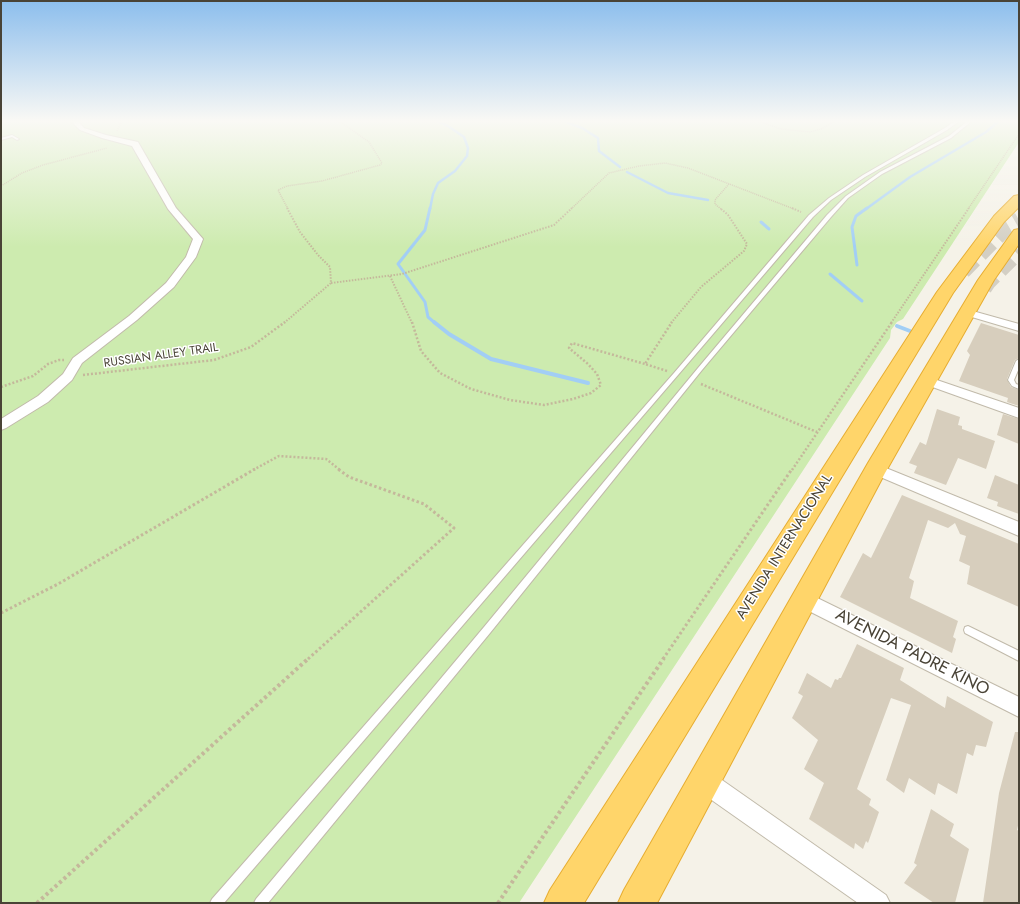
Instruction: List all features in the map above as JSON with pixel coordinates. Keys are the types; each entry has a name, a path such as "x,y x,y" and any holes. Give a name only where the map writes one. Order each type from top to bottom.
{"highway":[{"name":"AVENIDA INTERNACIONAL","path":"563,903 945,292 1000,220 1019,199"},
{"path":"637,903 876,469 969,313 986,280 1019,233"}],"street":[{"path":"1,425 43,399 68,377 77,361 133,318 170,285 191,257 198,239 172,209 145,162"},
{"path":"969,313 1019,328"},
{"path":"928,381 1019,413"},
{"path":"876,469 1019,529"},
{"name":"AVENIDA PADRE KINO","path":"805,600 1019,707"},
{"path":"704,781 878,903"}],"lane":[{"path":"216,903 676,374 811,216 830,199 864,176 888,162"},
{"path":"260,903 488,630 691,380 826,220 847,197 880,173 901,162"},
{"path":"811,216 826,220"},
{"path":"1019,361 1011,380 1014,385 1019,387"},
{"path":"968,630 1019,656"}],"path":[{"path":"1,186 22,173 54,162"},
{"path":"381,162 380,165 322,181 287,186 278,190 300,232 330,267 331,283 404,273 554,225 609,173 639,166 665,163 688,168 774,200 811,216"},
{"path":"498,903 1000,162"},
{"path":"645,364 668,326 701,286 744,251 747,244 728,215 715,204 715,200 728,184"},
{"path":"390,276 413,324 421,351 440,373 471,390 510,400 544,405 573,399 591,392 601,384 597,374 588,364 569,348 572,343 676,374"},
{"name":"RUSSIAN ALLEY TRAIL","path":"68,377 214,360 238,352 251,347 272,333 331,283"},
{"path":"1,387 33,376 48,364 59,360 77,361"},
{"path":"691,380 817,432"},
{"path":"1,613 58,584 227,484 279,456 326,459 349,477 424,504 454,528 37,903"}],"green space":[{"path":"1,162 1006,162 903,319 897,322 891,330 890,338 519,903 1,903"}],"building":[{"path":"981,323 1019,335 1019,358 1015,360 1007,379 1011,387 1019,390 1019,406 1007,402 1008,398 959,381 970,355 967,351"},
{"path":"937,409 960,417 958,425 962,426 962,429 995,441 986,469 958,458 946,485 914,473 917,466 909,463 920,442 926,445"},
{"path":"1003,414 1019,419 1019,444 997,435"},
{"path":"995,475 1019,485 1019,514 997,506 998,502 987,498"},
{"path":"902,495 1019,544 1019,607 967,584 970,566 959,561 966,536 960,534 955,523 948,528 928,520 909,578 914,581 910,598 958,621 953,637 956,639 952,653 840,597 863,553 871,558"},
{"path":"857,644 904,668 900,680 945,708 947,696 993,722 986,747 976,745 973,756 967,753 957,794 938,783 935,795 909,778 904,793 886,780 911,705 891,698 857,789 871,799 869,805 879,812 868,843 866,841 863,849 855,843 854,849 809,819 824,783 804,769 818,740 792,718 803,696 798,693 807,673 831,688 835,679 838,680 841,678"},
{"path":"1015,732 1019,732 1019,821 1017,830 1019,831 1019,903 983,903 999,793"},
{"path":"931,809 954,824 950,836 969,849 955,903 934,903 904,883 917,865 914,863"}],"waterway":[{"path":"430,209 433,194 438,183 455,171 462,162"},
{"path":"614,162 620,167"},
{"path":"866,209 910,177 935,162"},
{"path":"627,172 668,193 708,200"},
{"path":"430,208 425,230 398,264 425,302 428,317 435,323"},
{"path":"857,265 852,227 856,216 867,208"},
{"path":"761,222 769,229"},
{"path":"830,274 862,301"},
{"path":"434,322 449,334 491,359 588,383"},
{"path":"897,326 910,331"}],"tunnel":[{"path":"963,271 1007,227 1019,220"},
{"path":"984,288 988,282 1019,251"}]}
